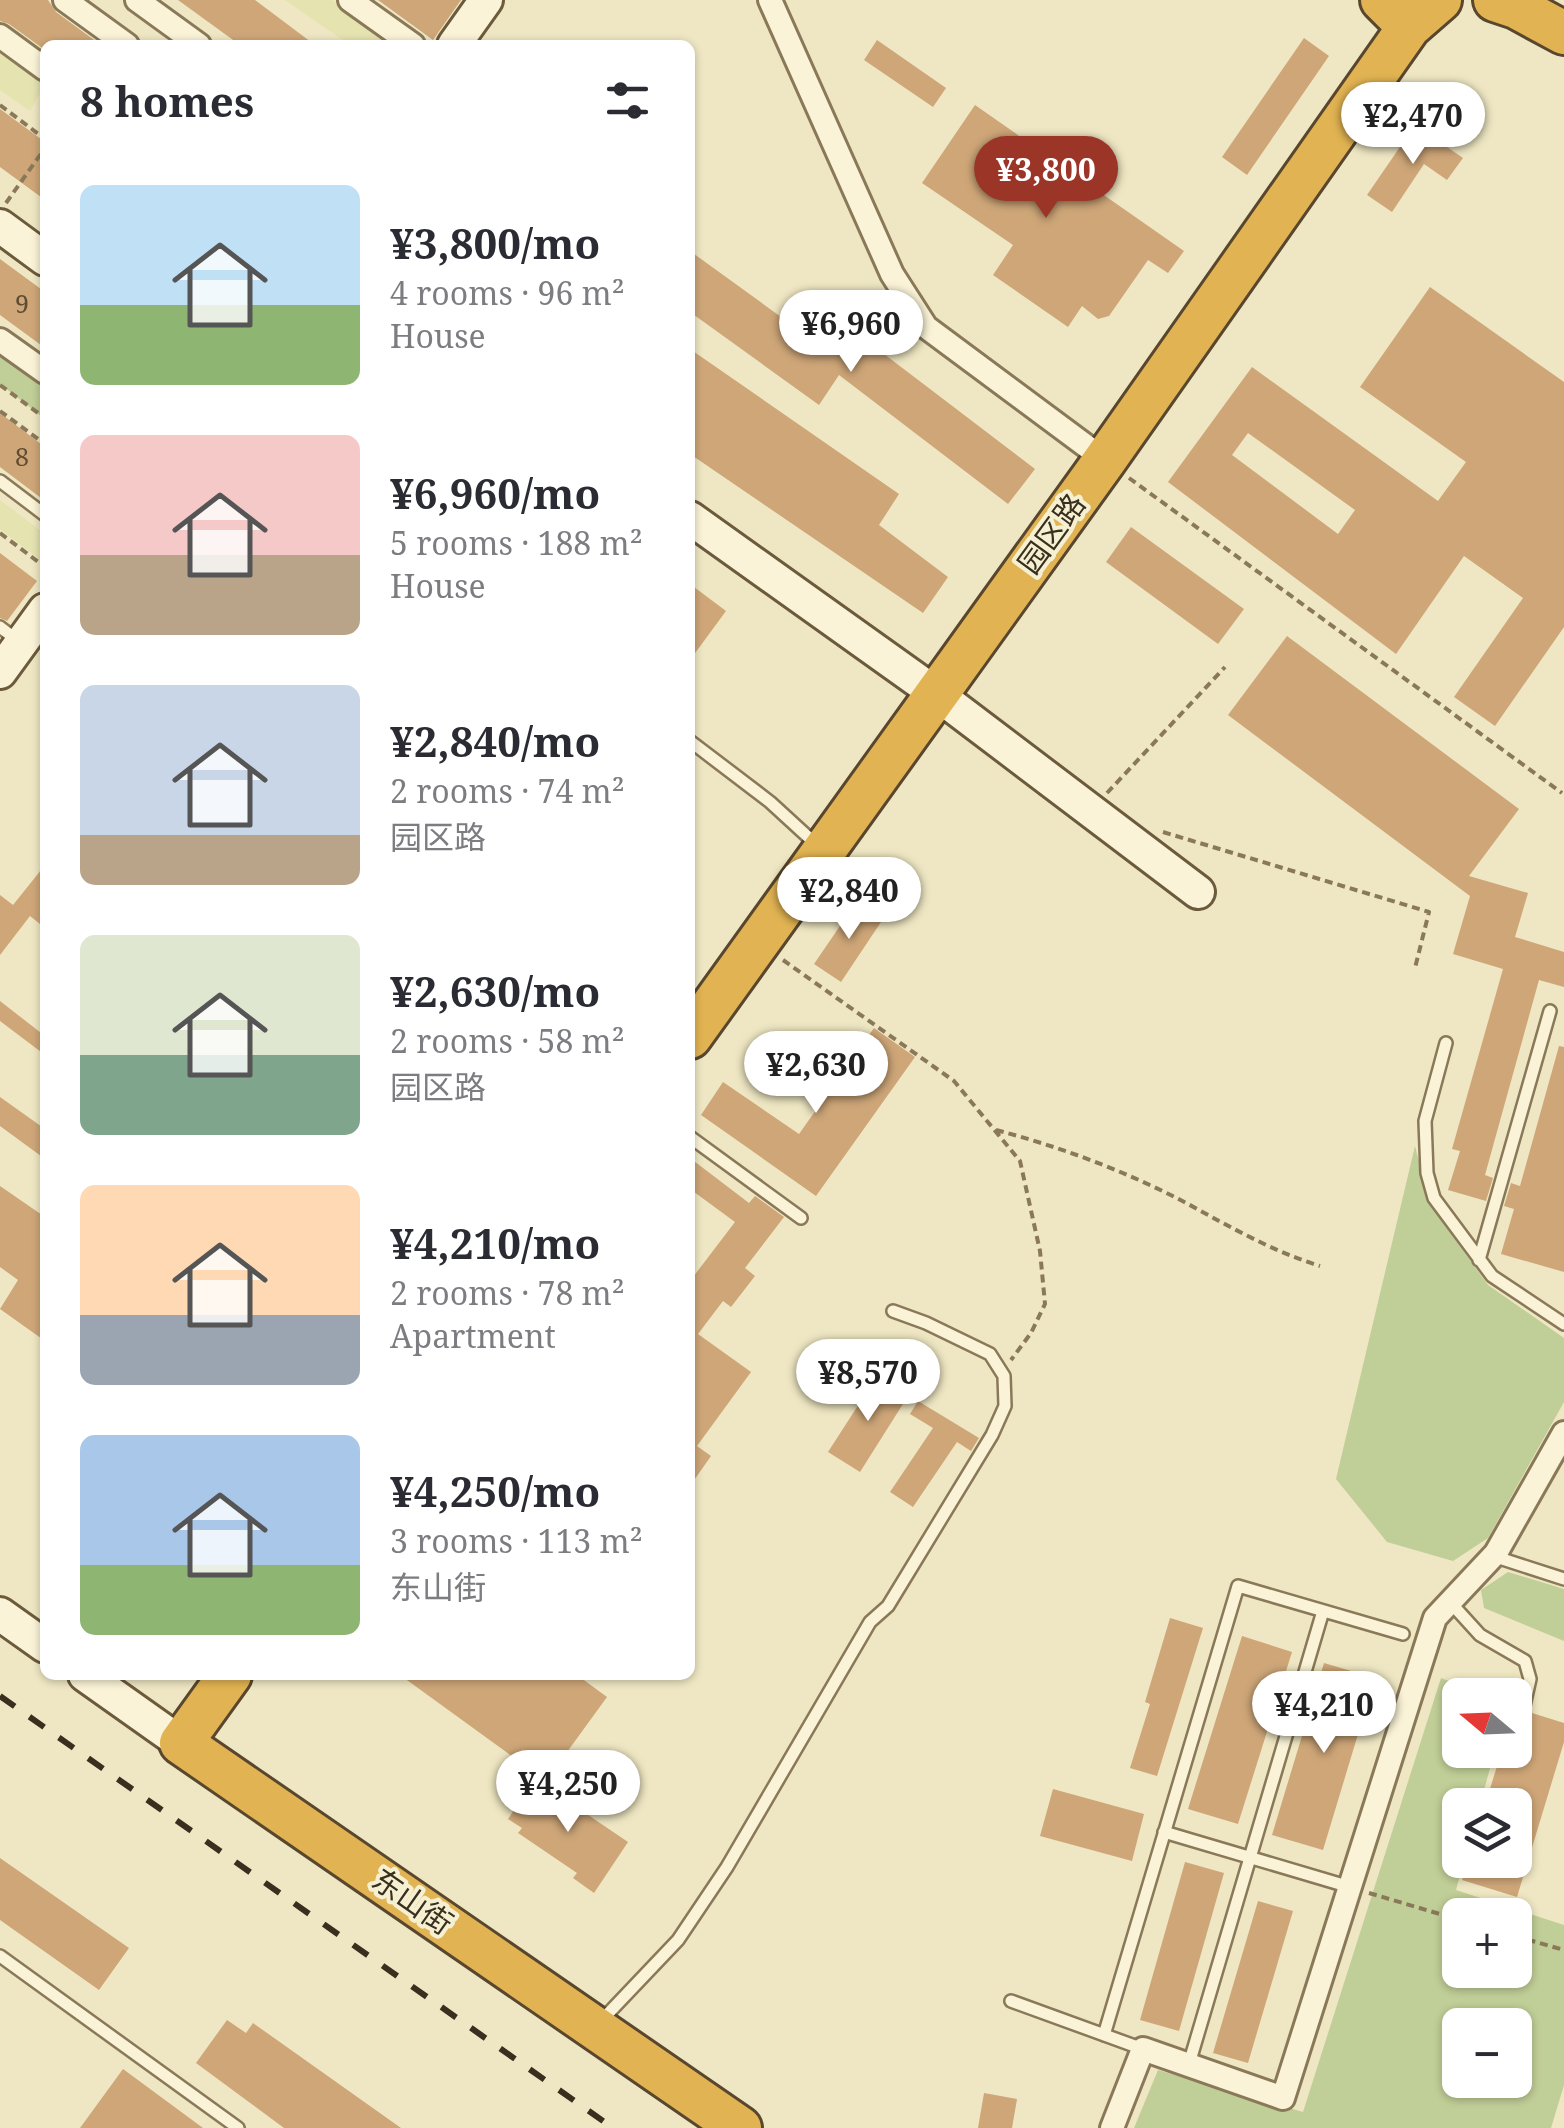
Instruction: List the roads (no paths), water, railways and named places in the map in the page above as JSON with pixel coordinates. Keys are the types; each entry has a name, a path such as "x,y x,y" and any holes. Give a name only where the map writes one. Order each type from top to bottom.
{"highway":[{"path":"1495,0 1564,32"},
{"name":"园区路","path":"695,1030 1105,460 1410,9"},
{"path":"181,1743 226,1680"},
{"name":"东山街","path":"181,1743 740,2128"}],"street":[{"path":"66,0 120,40"},
{"path":"138,0 192,40"},
{"path":"350,0 406,40"},
{"path":"770,0 892,274 926,327 1105,460"},
{"path":"457,40 483,1"},
{"path":"0,36 40,66"},
{"path":"0,226 40,255"},
{"path":"0,340 40,368"},
{"path":"695,522 938,695 1198,892"},
{"path":"0,672 11,635 40,614"},
{"path":"1112,2128 1143,2049 1283,2098 1434,1618 1493,1556 1564,1433"},
{"path":"0,1614 40,1642"},
{"name":"东山街","path":"93,1680 181,1743"}],"lane":[{"path":"0,481 40,511"},
{"path":"695,745 770,802 824,852"},
{"path":"1479,1260 1550,1012"},
{"path":"1446,1043 1425,1121 1427,1173 1434,1198 1492,1276 1564,1324"},
{"path":"695,1142 801,1218"},
{"path":"594,2028 678,1940 727,1866 870,1622 888,1606 992,1435 1005,1406 1004,1376 990,1354 894,1311"},
{"path":"1493,1556 1564,1579"},
{"path":"1104,2035 1238,1586 1403,1634"},
{"path":"1450,1602 1480,1635 1525,1661 1530,1678"},
{"path":"1189,2064 1323,1612"},
{"path":"1164,1832 1350,1887"},
{"path":"0,1956 238,2128"},
{"path":"1011,2001 1143,2049"}],"railway":[{"path":"0,1696 613,2128"}]}
